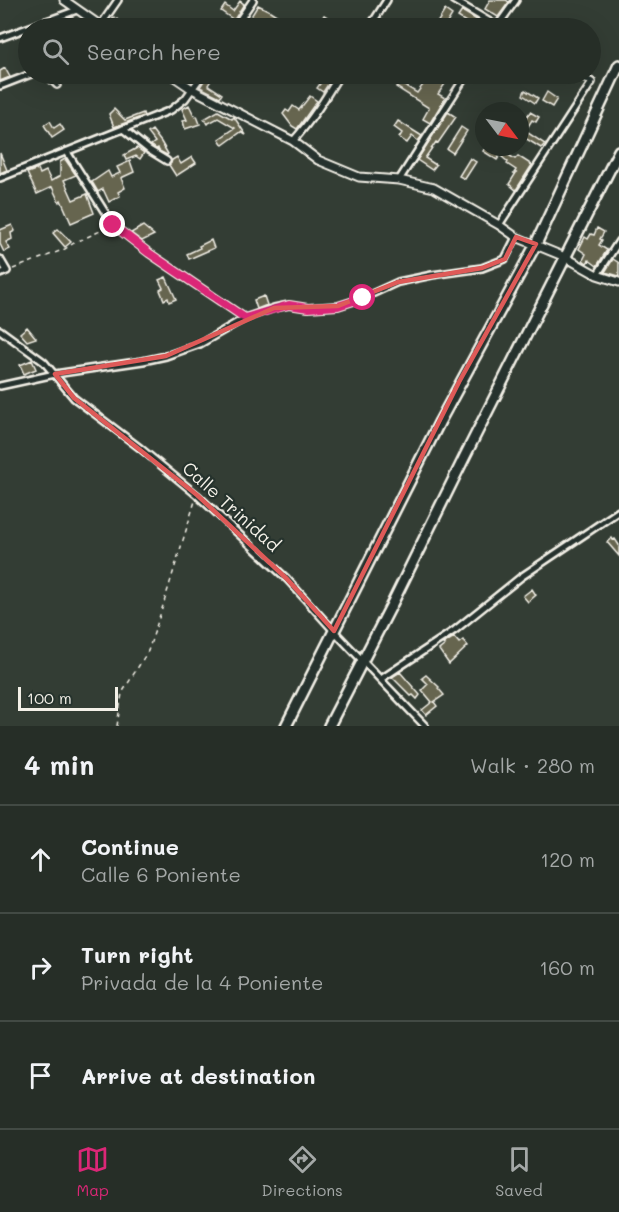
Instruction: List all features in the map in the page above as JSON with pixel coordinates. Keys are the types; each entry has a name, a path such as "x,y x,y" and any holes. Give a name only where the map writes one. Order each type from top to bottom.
{"highway":[{"path":"286,726 454,392 536,244 619,65"},
{"path":"329,726 619,151"}],"street":[{"path":"64,0 89,18"},
{"path":"107,18 118,0"},
{"path":"241,18 253,0"},
{"path":"375,18 387,0"},
{"path":"453,0 482,18"},
{"path":"504,18 516,0"},
{"path":"55,18 77,10"},
{"path":"0,38 18,31"},
{"path":"0,86 18,79"},
{"path":"185,84 293,141 318,160 339,170 359,177 399,180 434,188 516,237 565,256 597,275 619,282"},
{"path":"0,178 171,110 185,99 196,84"},
{"path":"293,141 334,84"},
{"path":"399,180 461,84"},
{"path":"499,225 591,84"},
{"path":"123,129 167,161"},
{"path":"67,152 113,225 149,253 245,318"},
{"path":"0,386 55,374 166,356 200,344 245,318 289,305 308,308 338,306 399,282 482,268 505,259 516,237"},
{"path":"597,275 619,241"},
{"path":"0,259 7,271 0,274"},
{"name":"Calle Trinidad","path":"0,330 44,362 74,398 197,495 287,579 425,726"},
{"path":"381,680 456,630 521,577 619,512"}],"path":[{"path":"7,271 65,249 113,225"},
{"path":"117,726 122,693 148,651 197,495"}],"highlighted area":[{"path":"516,237 536,244 459,382 334,631 287,579 197,495 74,398 55,374 166,356 274,308 338,306 398,282 482,268 505,259"}],"building":[{"path":"490,0 509,2 498,17 485,9"},
{"path":"240,1 244,4 235,18 231,18 221,11 225,5 233,11"},
{"path":"258,5 281,18 250,18"},
{"path":"445,10 452,15 450,18 440,18"},
{"path":"462,11 474,18 460,18 458,17"},
{"path":"5,68 10,77 0,81 0,71"},
{"path":"202,84 209,84 222,94 220,97 200,87"},
{"path":"320,84 328,84 323,92 317,88"},
{"path":"398,84 402,84 417,93 424,84 445,84 438,94 445,98 430,123 423,119 429,108 396,87"},
{"path":"525,90 538,98 535,103 523,95"},
{"path":"547,92 557,99 552,107 542,101"},
{"path":"310,96 317,101 297,129 283,114 286,110 289,112 293,106 299,110"},
{"path":"189,105 200,124 185,129 183,121 187,120 182,109"},
{"path":"114,109 125,120 143,113 144,116 114,127 109,114"},
{"path":"218,111 232,119 234,117 246,135 241,132 223,145 219,139 235,128 218,118 207,124 204,119"},
{"path":"448,112 456,117 425,158 436,165 432,170 417,160"},
{"path":"529,114 539,117 536,122 532,120 529,125"},
{"path":"50,121 54,128 60,124 64,130 52,138 44,125"},
{"path":"398,121 422,136 418,141 412,136 407,143 399,138 402,133 394,127"},
{"path":"461,127 467,131 453,153 447,149"},
{"path":"152,130 167,155 151,145 155,142 148,133"},
{"path":"529,134 545,144 541,148 529,140"},
{"path":"137,148 144,153 140,159 136,156 126,160 124,155"},
{"path":"0,153 7,170 0,173"},
{"path":"510,156 515,159 518,156 532,165 516,190 509,184 516,170 502,157"},
{"path":"177,157 181,164 192,157 196,163 176,176 169,165"},
{"path":"470,158 476,162 465,179 459,176"},
{"path":"65,159 76,175 64,180 73,200 87,194 94,213 71,223 61,200 59,202 52,187 37,194 27,173 38,169 40,174 46,171 51,181 60,176 60,162"},
{"path":"130,161 134,172 121,178 125,188 118,192 120,196 109,202 103,189 98,192 92,182 108,171 111,177 120,173 117,167"},
{"path":"12,225 15,231 11,233 12,239 6,242 10,249 4,252 0,244 0,230"},
{"path":"143,226 154,235 142,241 131,233"},
{"path":"597,228 604,232 599,245 607,250 597,266 589,260 587,263 583,260 586,254 579,249 585,237 588,239 591,234 594,235"},
{"path":"58,229 71,242 65,247 53,233"},
{"path":"211,240 214,248 189,259 187,254"},
{"path":"613,259 619,263 619,276 605,272"},
{"path":"166,277 176,299 169,302 168,298 164,300 160,290 163,288 159,280"},
{"path":"264,296 267,305 257,309 254,300"},
{"path":"27,327 36,338 27,341 20,333"},
{"path":"32,360 36,369 24,374 20,365"},
{"path":"612,538 619,545 619,556 607,542"},
{"path":"532,589 536,595 528,602 523,596"},
{"path":"454,637 459,643 463,640 468,646 449,664 439,650 445,645 443,644"},
{"path":"400,672 420,695 417,699 392,677"},
{"path":"426,675 444,695 434,702 437,706 426,715 422,710 432,702 422,690 428,684 422,678"}],"route":[{"path":"113,225 197,287 245,318 289,305 308,308 338,306 363,298"}]}
